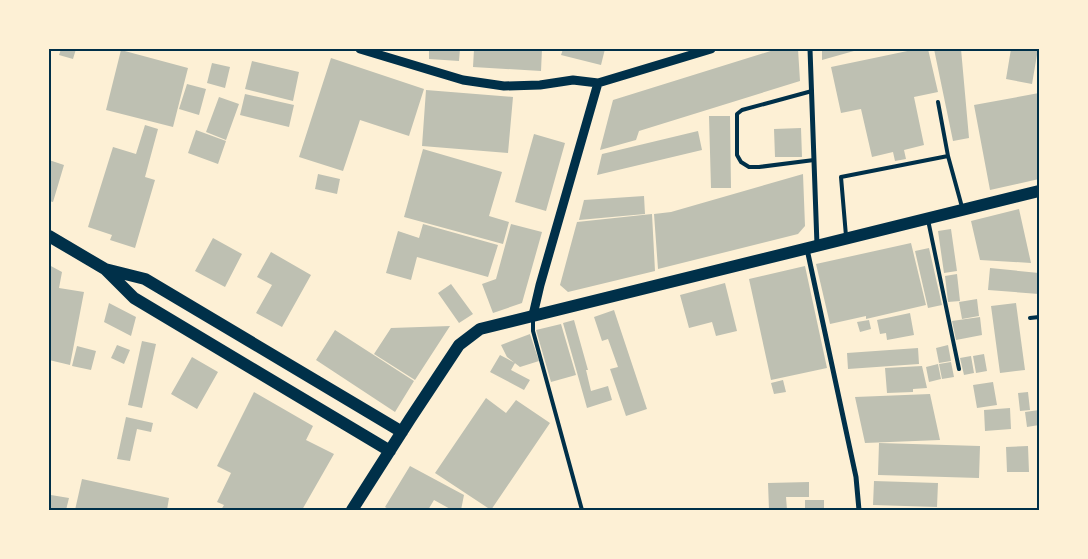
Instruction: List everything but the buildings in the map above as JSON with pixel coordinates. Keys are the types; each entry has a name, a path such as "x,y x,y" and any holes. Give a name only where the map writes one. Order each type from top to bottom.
{"main road":[{"path":"352,510 459,346 480,329 1039,191"},
{"path":"49,236 105,269 134,298 390,451"},
{"path":"105,269 145,279 402,432"}],"street":[{"path":"360,49 463,80 504,86 540,85 573,80 598,83 711,49"},
{"path":"810,49 814,160 812,247 856,477 859,510"},
{"path":"533,315 598,83"}],"lane":[{"path":"812,91 742,110 737,114 737,155 741,162 749,167 814,160"},
{"path":"938,102 948,156 963,210"},
{"path":"847,238 841,177 948,156"},
{"path":"928,218 959,369"},
{"path":"533,315 534,331 582,510"},
{"path":"1030,318 1039,317"}]}
